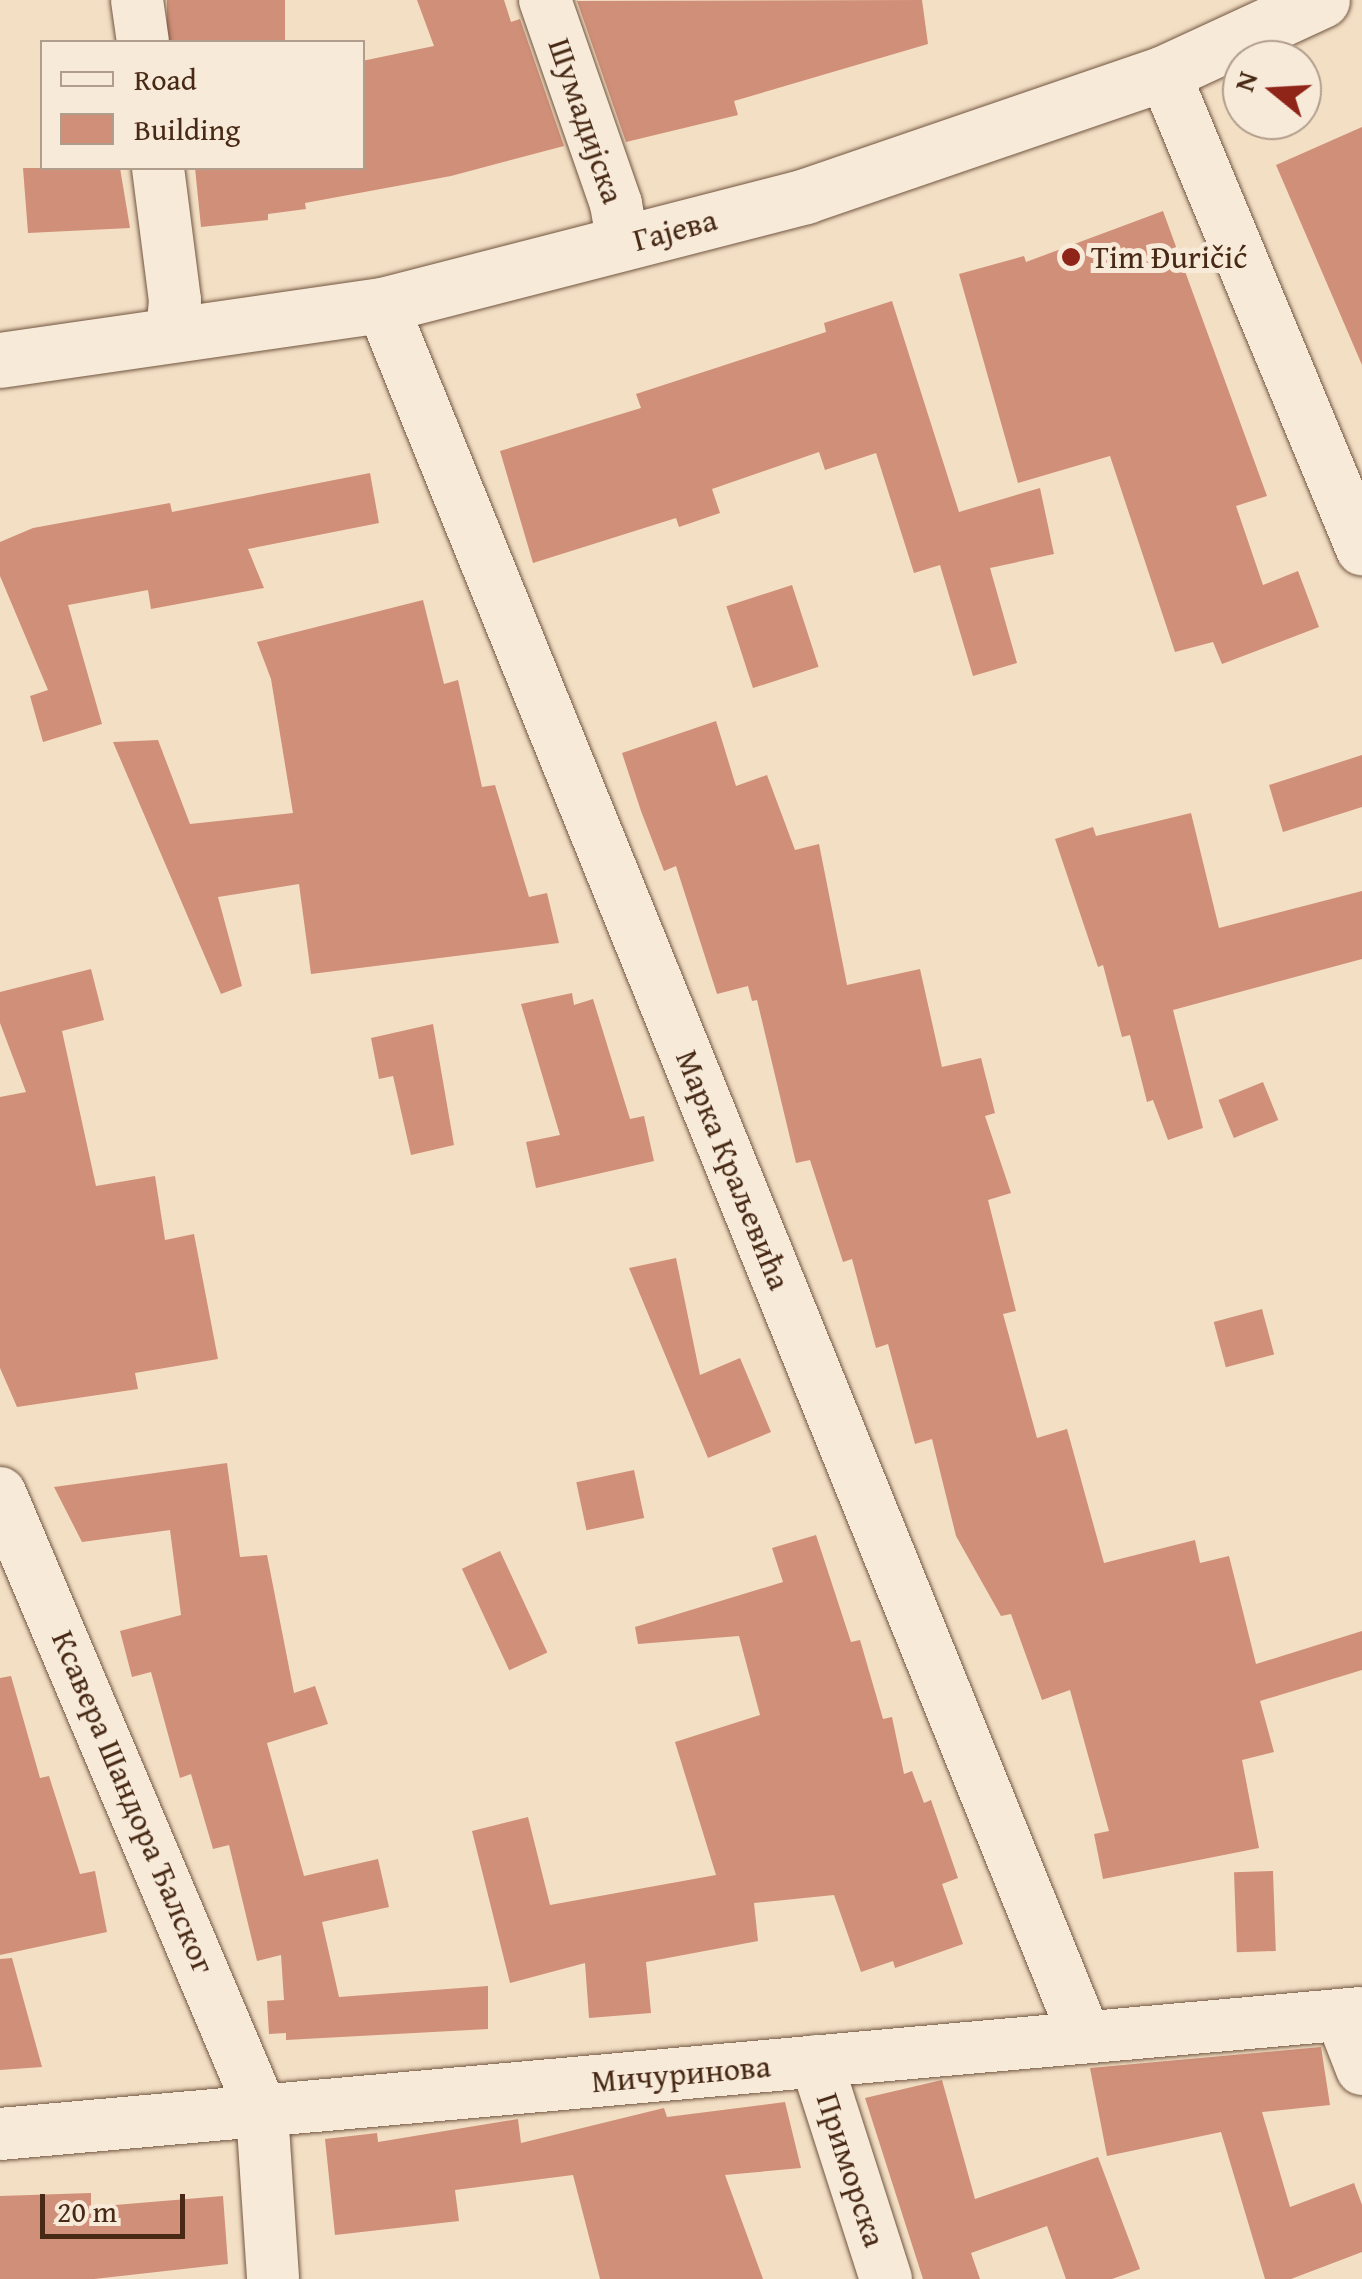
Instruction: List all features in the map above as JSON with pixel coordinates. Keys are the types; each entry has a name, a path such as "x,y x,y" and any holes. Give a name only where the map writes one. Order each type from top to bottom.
{"street":[{"path":"137,0 143,40"},
{"name":"Шумадијска","path":"545,0 616,204 623,244"},
{"name":"Гајева","path":"0,360 382,306 804,196 1164,73 1322,0"},
{"path":"1164,73 1362,549"},
{"path":"158,170 175,300 172,334"},
{"name":"Марка Краљевића","path":"382,306 1084,2035"},
{"name":"Ксавера Шандора Ђалског","path":"0,1493 262,2112 273,2279"},
{"path":"1351,2014 1362,2070"},
{"name":"Мичуринова","path":"0,2134 1351,2014"},
{"name":"Приморска","path":"816,2061 886,2279"}],"building":[{"path":"167,0 285,0 285,40 167,40"},
{"path":"417,0 504,0 511,22 520,19 564,146 451,176 305,203 306,209 268,214 268,220 201,227 195,170 365,170 365,60 434,46"},
{"path":"922,0 928,44 734,101 738,115 626,142 577,1"},
{"path":"1362,127 1362,365 1276,165"},
{"path":"23,168 120,170 130,228 28,233"},
{"path":"1163,211 1267,496 1236,506 1263,585 1298,571 1319,627 1222,664 1213,642 1175,652 1110,456 1018,483 959,274 1024,256 1026,262"},
{"path":"892,301 959,512 1040,488 1054,554 990,568 1017,663 973,676 940,565 914,573 876,453 825,470 819,452 712,489 720,513 679,527 676,518 533,563 500,451 641,408 636,394 826,332 824,323"},
{"path":"370,473 379,523 248,549 264,588 151,609 148,590 68,605 102,724 43,742 30,696 48,690 0,576 0,542 33,528 170,503 172,512"},
{"path":"792,585 819,667 753,688 726,606"},
{"path":"423,600 444,684 458,680 482,787 495,785 529,897 547,893 559,943 311,974 299,884 218,897 242,986 221,994 113,742 158,740 190,824 293,813 271,679 257,642"},
{"path":"716,721 736,786 767,775 795,850 819,844 847,985 920,969 942,1067 981,1058 995,1113 985,1116 1011,1193 988,1200 1016,1311 1003,1314 1037,1438 1067,1429 1104,1563 1195,1540 1200,1563 1229,1556 1256,1664 1362,1631 1362,1670 1260,1701 1274,1752 1242,1760 1259,1848 1103,1879 1094,1834 1109,1831 1070,1690 1042,1700 1011,1614 1001,1616 956,1536 932,1439 915,1444 888,1344 876,1348 852,1259 843,1262 810,1160 796,1163 757,1000 752,1001 748,986 717,994 676,866 664,871 641,811 622,753"},
{"path":"1362,755 1362,807 1283,832 1269,785"},
{"path":"1191,813 1219,928 1362,891 1362,959 1173,1010 1203,1128 1168,1140 1153,1100 1147,1102 1130,1035 1122,1037 1103,965 1098,967 1055,839 1093,827 1096,836"},
{"path":"91,969 104,1020 62,1031 96,1186 155,1176 165,1240 194,1234 218,1359 135,1373 138,1389 17,1407 0,1368 0,1097 26,1092 0,1023 0,992"},
{"path":"572,993 574,1005 593,999 630,1119 644,1116 654,1161 536,1188 526,1142 560,1135 521,1004"},
{"path":"433,1024 454,1145 411,1155 393,1076 379,1079 371,1038"},
{"path":"1263,1082 1278,1120 1234,1138 1218,1100"},
{"path":"676,1258 700,1375 740,1358 771,1432 708,1458 629,1268"},
{"path":"1262,1309 1274,1354 1226,1367 1214,1322"},
{"path":"227,1463 240,1557 267,1555 294,1693 315,1686 328,1724 267,1743 304,1876 378,1859 389,1907 322,1922 339,1997 488,1986 488,2029 286,2040 286,2033 269,2034 267,2001 284,2000 281,1955 257,1961 229,1845 213,1849 191,1774 180,1778 151,1672 132,1677 120,1631 181,1615 170,1530 82,1542 54,1487"},
{"path":"634,1470 644,1518 586,1530 576,1482"},
{"path":"816,1535 851,1642 860,1640 883,1719 892,1717 904,1774 912,1771 924,1803 931,1800 958,1878 942,1884 963,1944 895,1968 893,1961 861,1972 834,1895 754,1903 758,1941 646,1962 651,2013 589,2018 585,1963 510,1983 472,1831 528,1817 550,1905 716,1875 675,1742 760,1715 739,1636 638,1644 635,1627 783,1582 772,1548"},
{"path":"500,1551 547,1653 509,1670 462,1569"},
{"path":"11,1676 40,1778 49,1776 80,1874 95,1871 107,1932 0,1955 0,1678"},
{"path":"1273,1871 1276,1951 1237,1952 1234,1872"},
{"path":"12,1958 42,2067 0,2070 0,1959"},
{"path":"1321,2047 1330,2105 1262,2112 1290,2207 1354,2183 1362,2205 1362,2252 1291,2279 1265,2279 1221,2132 1107,2156 1090,2068"},
{"path":"942,2080 975,2199 1098,2157 1140,2269 1112,2279 1066,2279 1047,2226 971,2253 980,2279 923,2279 865,2098"},
{"path":"785,2102 801,2168 725,2175 763,2279 600,2279 573,2175 455,2190 459,2221 335,2235 325,2139 377,2133 378,2142 518,2119 521,2143 664,2108 667,2117"},
{"path":"91,2193 91,2207 223,2196 228,2264 94,2279 0,2279 0,2196"}],"place":[{"name":"Tim Đuričić","path":"1071,257"}]}
